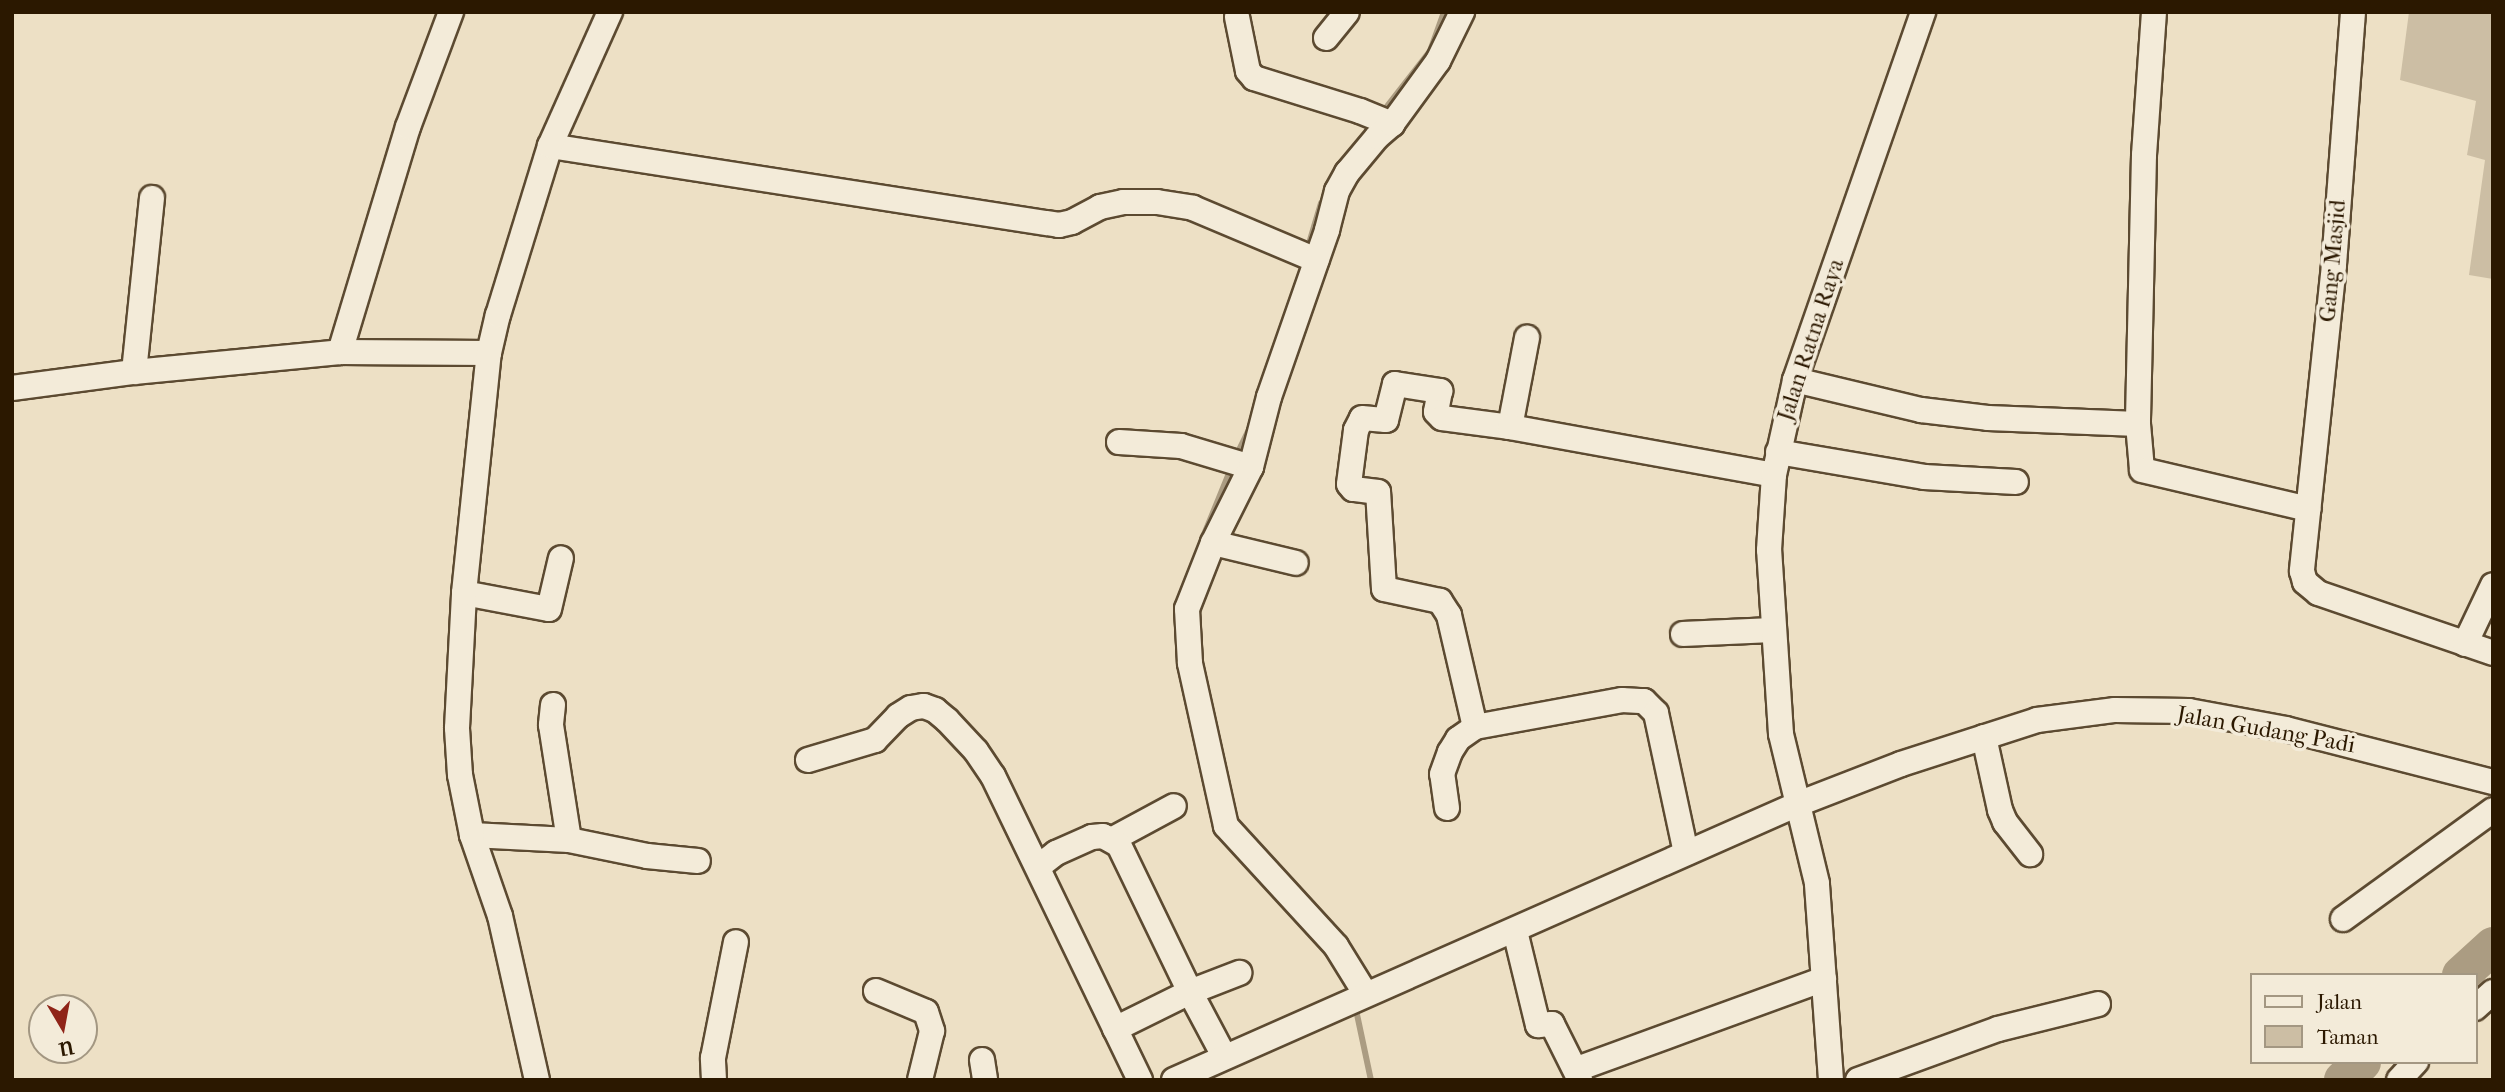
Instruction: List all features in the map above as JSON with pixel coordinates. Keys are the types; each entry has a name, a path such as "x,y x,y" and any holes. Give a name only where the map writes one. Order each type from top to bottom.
{"street":[{"path":"340,352 408,127 451,12"},
{"path":"537,1080 500,916 472,835 457,740 464,593 489,353 550,146 610,12"},
{"path":"1326,38 1347,12"},
{"path":"1351,999 1336,946 1226,827 1190,663 1187,609 1192,589 1213,543 1269,397 1312,258 1337,191 1347,173 1377,137 1378,118 1438,61 1462,12"},
{"name":"Jalan Ratna Raya","path":"1831,1080 1817,883 1781,734 1772,630 1769,550 1776,463 1795,380 1923,12"},
{"path":"2154,12 2144,155 2138,424 2142,470 2308,509"},
{"name":"Gang Masjid","path":"2353,12 2334,265 2301,571 2305,582 2318,593 2465,644"},
{"path":"1237,17 1248,71 1254,78 1378,118"},
{"path":"550,146 1059,225 1072,222 1100,207 1123,202 1157,202 1193,208 1312,258"},
{"path":"134,372 152,198"},
{"path":"1510,427 1527,338"},
{"path":"12,388 134,372 340,352 489,353"},
{"path":"1795,380 1921,410 1988,418 2138,424"},
{"path":"1475,727 1449,615 1440,601 1384,589 1378,492 1353,489 1349,484 1356,430 1362,418 1386,419 1395,384 1440,391 1436,412 1442,418 1776,463 1924,477 2016,482"},
{"path":"1119,442 1181,446 1244,465"},
{"path":"1213,543 1296,563"},
{"path":"464,593 549,609 561,558"},
{"path":"2493,585 2465,644 2493,653"},
{"path":"1683,634 1772,630"},
{"path":"1447,808 1442,775 1458,739 1475,727 1622,700 1644,701 1656,713 1686,853"},
{"path":"552,705 551,725 569,840"},
{"path":"808,760 876,740 898,716 911,708 924,706 935,710 985,763 1140,1080"},
{"name":"Jalan Gudang Padi","path":"1174,1080 1351,999 1515,931 1797,804 1901,764 2036,720 2074,713 2115,710 2189,712 2286,729 2493,782"},
{"path":"1984,737 2000,810 2005,822 2030,854"},
{"path":"1113,839 1174,806"},
{"path":"2343,919 2493,810"},
{"path":"472,835 569,840 674,860 698,861"},
{"path":"1038,867 1056,853 1083,841 1103,836 1113,839 1119,845 1224,1056"},
{"path":"1515,931 1538,1025 1552,1024 1578,1074 1824,979"},
{"path":"714,1080 713,1058 736,942"},
{"path":"1115,1029 1190,992 1239,973"},
{"path":"876,991 926,1012 932,1031 920,1080"},
{"path":"2477,1006 2493,992"},
{"path":"1858,1080 1998,1029 2098,1004"},
{"path":"2399,1080 2414,1064"}],"green space":[{"path":"2409,12 2493,12 2493,279 2469,275 2485,160 2467,155 2476,101 2400,80"}],"waterway":[{"path":"1381,114 1430,51 1444,12"},
{"path":"1307,250 1321,203"},
{"path":"1236,456 1250,427"},
{"path":"1203,537 1232,466"},
{"path":"2463,973 2493,946"},
{"path":"1355,1005 1371,1080"},
{"path":"2343,1080 2360,1064"}]}
